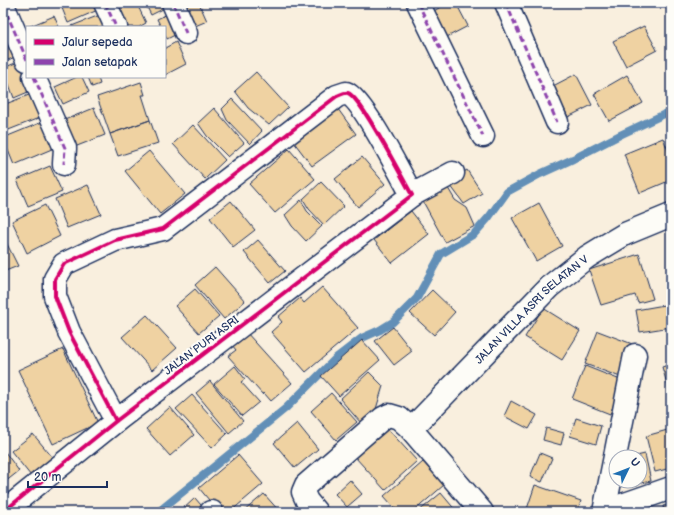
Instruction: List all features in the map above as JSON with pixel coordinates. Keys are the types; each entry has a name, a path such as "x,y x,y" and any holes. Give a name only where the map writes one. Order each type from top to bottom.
{"street":[{"path":"105,3 116,26"},
{"path":"173,3 186,32"},
{"path":"418,3 483,136"},
{"path":"506,3 557,122"},
{"path":"3,5 26,58"},
{"path":"34,78 65,148 64,164"},
{"path":"116,421 69,332 55,296 55,279 64,264 115,240 163,229 336,96 346,93 352,96 375,128 412,195"},
{"name":"JALAN PURI ASRI","path":"3,512 116,421 412,195 453,173"},
{"name":"JALAN VILLA ASRI SELATAN V","path":"410,428 420,420 549,287 587,257 625,234 671,215"},
{"path":"604,512 635,355"},
{"path":"316,512 302,492 306,485 383,418 389,415 399,418 410,428 482,512"},
{"path":"604,512 671,488"}],"building":[{"path":"60,3 97,3 100,9 68,23"},
{"path":"108,3 141,3 138,6 146,23 141,26 120,26"},
{"path":"145,3 170,3 171,5 151,15"},
{"path":"176,3 199,3 207,21 188,29"},
{"path":"448,3 456,3 468,26 443,39 430,13"},
{"path":"516,3 530,3 519,9"},
{"path":"172,12 181,32 167,39 166,26 160,26 157,19"},
{"path":"105,13 111,26 72,26"},
{"path":"54,16 59,26 30,26"},
{"path":"644,26 657,50 626,66 613,41"},
{"path":"11,35 20,55 3,62 3,38"},
{"path":"176,42 186,64 166,74 166,47"},
{"path":"23,60 26,67 26,78 30,78 35,89 14,98 3,68"},
{"path":"256,72 288,107 269,125 248,108 235,91"},
{"path":"576,74 592,105 568,117 553,86"},
{"path":"627,75 643,103 609,121 594,94"},
{"path":"75,78 82,78 89,92 63,104 55,87"},
{"path":"88,78 98,78 100,84 92,87"},
{"path":"141,82 145,95 142,95 150,120 110,134 97,97"},
{"path":"34,93 44,116 6,131 3,123 3,105"},
{"path":"232,99 262,131 250,144 227,120 222,109"},
{"path":"335,105 356,134 312,166 290,137"},
{"path":"94,108 105,135 72,148 62,121"},
{"path":"214,108 244,143 228,157 207,136 198,123"},
{"path":"47,120 59,146 14,165 3,138"},
{"path":"150,120 158,143 118,156 110,134"},
{"path":"193,125 225,160 205,179 173,144"},
{"path":"663,138 671,158 671,180 640,193 624,154"},
{"path":"289,149 315,179 275,213 249,184"},
{"path":"149,151 185,194 160,214 125,171"},
{"path":"362,157 385,184 358,207 335,179"},
{"path":"50,166 62,192 28,206 17,180"},
{"path":"467,170 482,193 464,204 448,182"},
{"path":"321,182 344,206 324,225 309,209 303,199"},
{"path":"445,183 455,200 467,208 475,226 445,242 420,196"},
{"path":"88,185 101,214 67,228 55,199"},
{"path":"301,200 307,211 322,226 306,241 292,226 285,215"},
{"path":"231,201 255,230 233,247 210,218"},
{"path":"539,203 562,246 536,261 512,218"},
{"path":"45,205 60,236 27,253 12,221"},
{"path":"411,211 429,234 392,263 374,240"},
{"path":"4,238 18,266 3,272 3,239"},
{"path":"258,240 285,271 270,283 244,252"},
{"path":"639,254 653,299 638,303 635,295 601,305 589,270"},
{"path":"215,267 245,301 224,319 195,285"},
{"path":"322,287 358,328 306,372 271,332 282,322 278,317 300,298 304,303"},
{"path":"195,289 219,316 199,333 175,306"},
{"path":"432,290 455,312 434,335 410,313"},
{"path":"670,304 671,327 640,332 636,310"},
{"path":"543,308 580,331 562,360 525,337"},
{"path":"147,315 177,348 152,370 122,337"},
{"path":"393,327 412,351 394,365 375,341"},
{"path":"598,331 635,345 623,378 585,364"},
{"path":"246,332 292,383 271,401 264,393 263,395 228,356 236,350 232,345"},
{"path":"362,340 380,360 339,396 321,376"},
{"path":"63,349 98,423 53,444 18,370"},
{"path":"671,364 671,397 662,367"},
{"path":"235,366 245,379 241,382 259,402 242,416 214,384"},
{"path":"585,366 623,381 610,414 572,399"},
{"path":"369,372 383,386 376,409 361,423 340,399"},
{"path":"210,381 243,421 229,433 196,393"},
{"path":"331,393 357,422 336,440 311,411"},
{"path":"192,395 227,434 212,448 176,409"},
{"path":"511,401 537,415 529,429 504,416"},
{"path":"170,407 194,435 170,456 146,429"},
{"path":"576,418 601,426 596,444 570,436"},
{"path":"297,423 318,449 295,468 274,443"},
{"path":"387,428 417,461 385,490 355,457"},
{"path":"546,428 564,433 561,445 543,440"},
{"path":"671,429 671,468 655,472 646,436"},
{"path":"33,434 53,458 31,476 11,451"},
{"path":"5,452 19,471 5,482 3,479 3,454"},
{"path":"540,453 552,458 542,482 530,477"},
{"path":"238,455 263,484 230,512 219,512 199,488"},
{"path":"423,462 444,485 413,512 398,512 384,496"},
{"path":"648,468 651,481 648,482"},
{"path":"350,480 362,494 347,507 335,494"},
{"path":"535,485 581,501 577,512 526,512"},
{"path":"441,493 457,512 418,512"},
{"path":"264,494 280,512 243,512"},
{"path":"195,498 207,512 180,512"},
{"path":"671,504 671,512 664,512 663,506"}],"waterway":[{"path":"158,512 286,408 336,358 362,338 393,322 417,298 441,254 474,234 489,217 507,192 540,174 671,111"}],"marked path":[{"path":"105,3 116,26"},
{"path":"173,3 186,33"},
{"path":"418,3 483,136"},
{"path":"506,3 557,122"},
{"path":"3,5 26,58"},
{"path":"34,78 65,148 64,164"}],"cycle path":[{"path":"3,512 116,421 412,195 372,123 354,98 348,93 337,96 163,229 115,240 64,264 55,279 55,296 69,332 116,421"}]}
